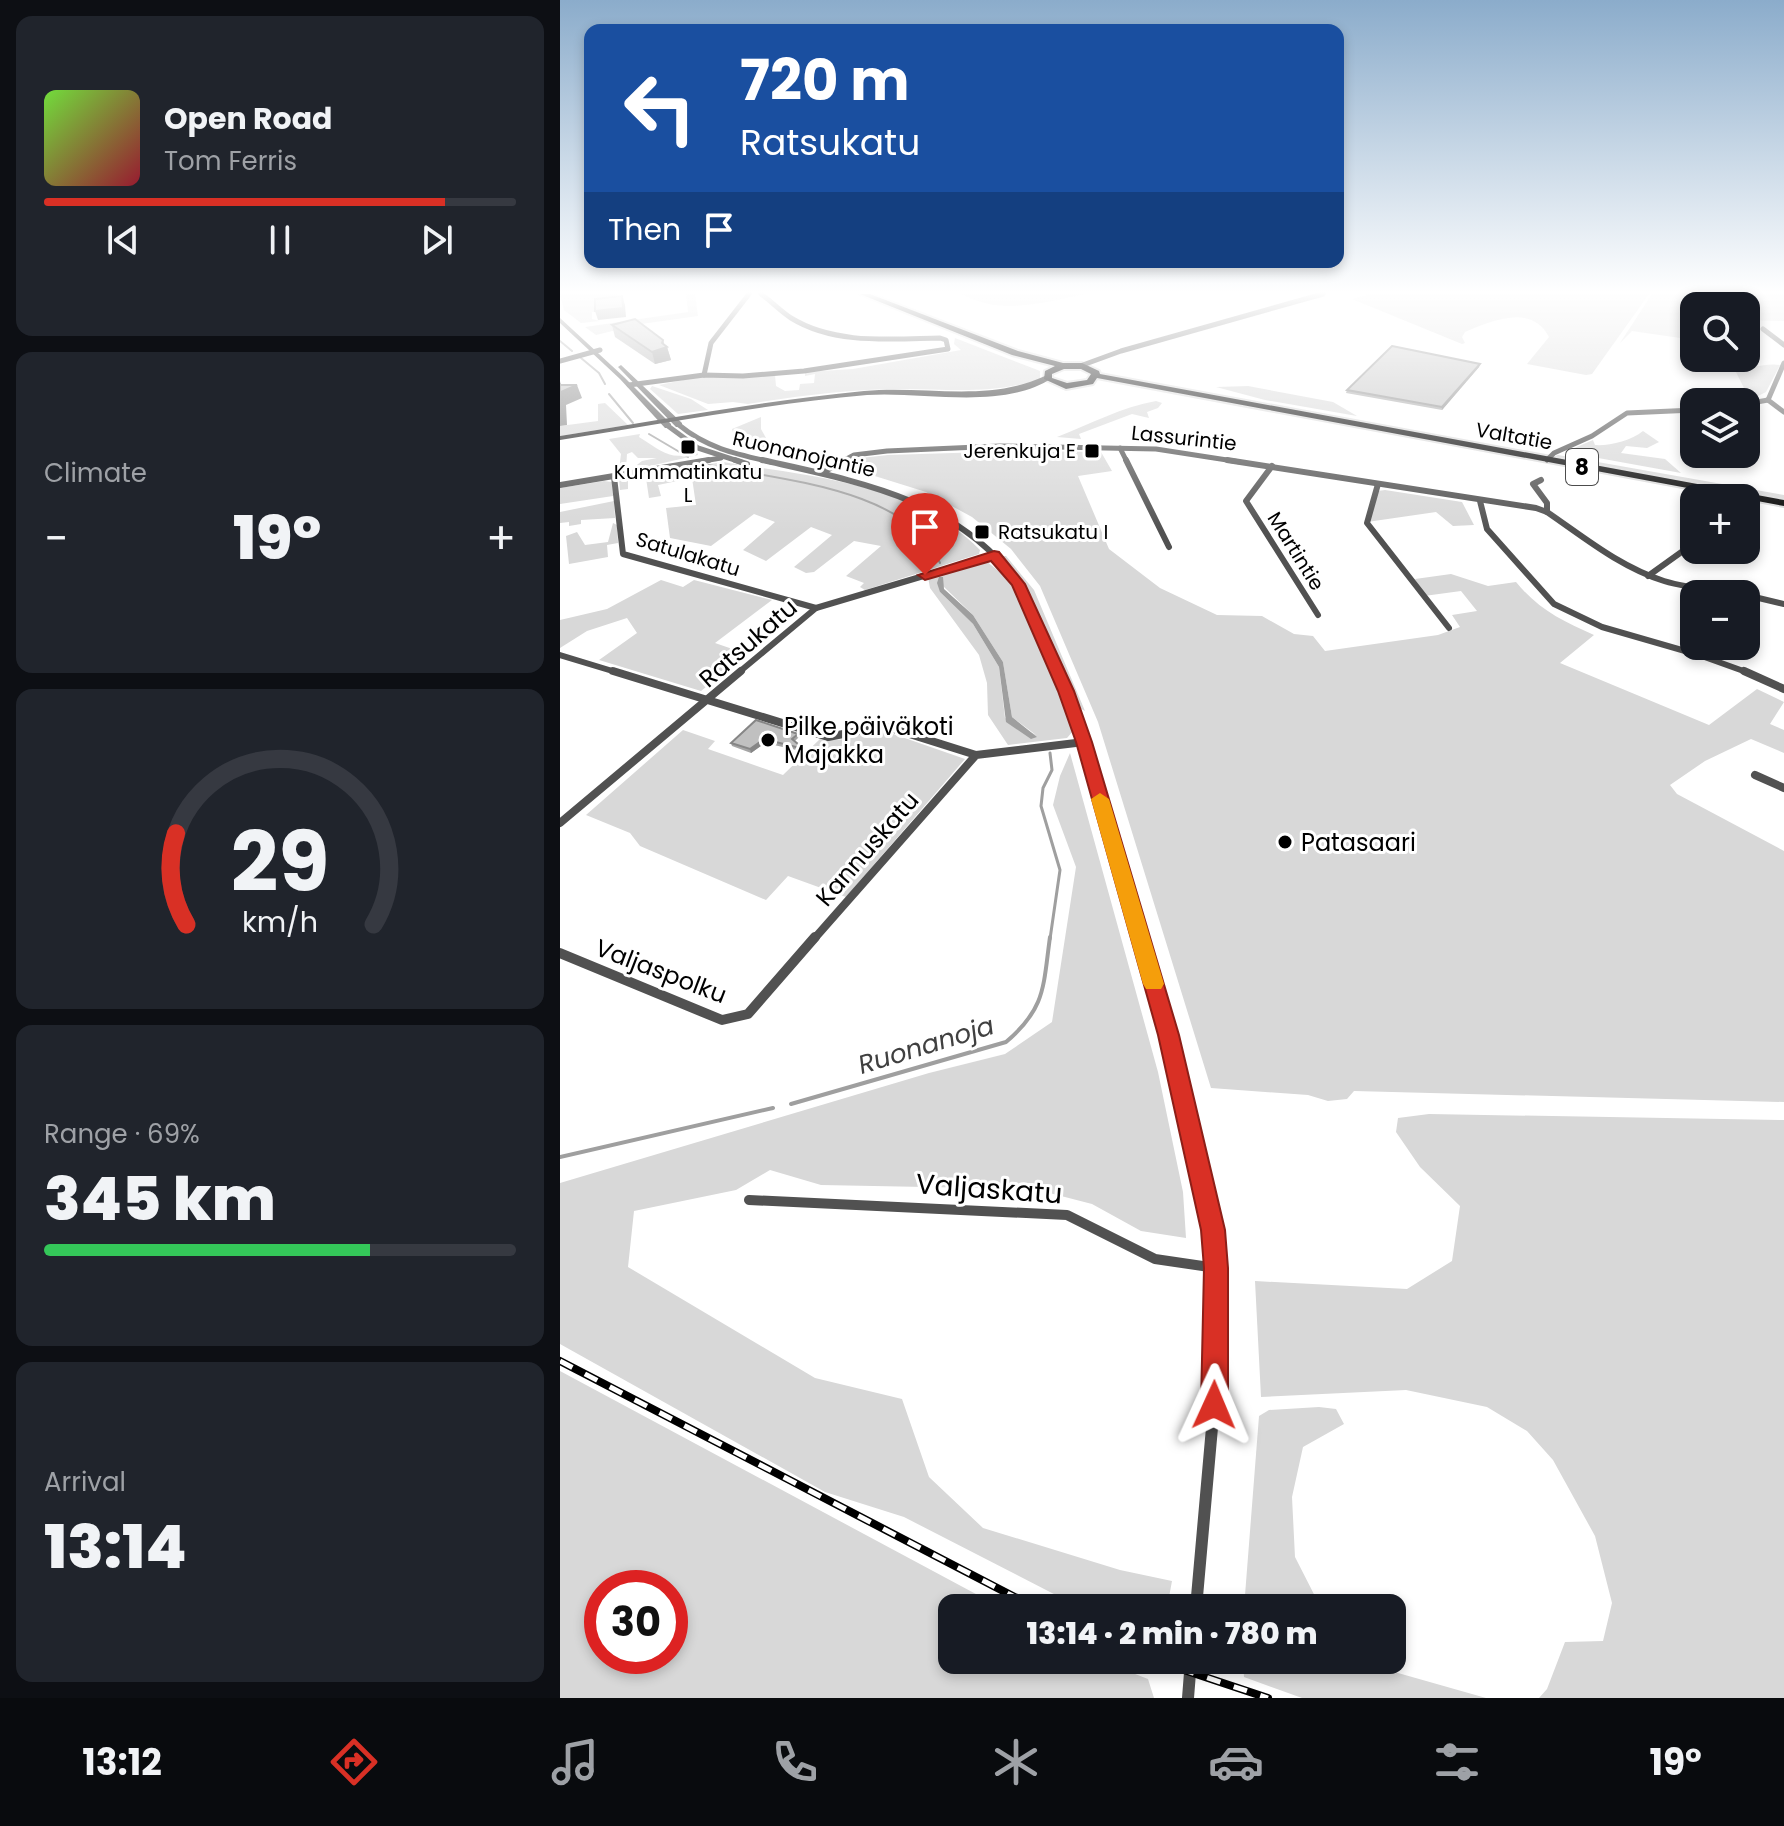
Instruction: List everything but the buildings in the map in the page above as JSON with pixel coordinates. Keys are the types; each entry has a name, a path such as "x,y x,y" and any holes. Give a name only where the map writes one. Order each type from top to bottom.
{"highway":[{"name":"8","path":"1041,373 1058,385 1075,386 1094,376 1090,373"},
{"name":"8","path":"1048,376 1052,373"},
{"name":"Valtatie","path":"1094,376 1784,503"}],"main road":[{"path":"952,393 1012,390 1048,376"},
{"path":"560,440 888,394 1004,395 1058,385"}],"street":[{"path":"618,373 671,423"},
{"path":"625,373 638,383 671,423"},
{"path":"629,385 704,375 748,373"},
{"path":"1094,376 1098,373"},
{"path":"1768,400 1780,373"},
{"path":"1760,401 1768,400 1784,412"},
{"path":"1547,460 1554,453 1592,436 1633,411 1680,410"},
{"name":"Ruonanojantie","path":"671,423 686,441 723,455 889,491 948,519 994,555 1018,584 1039,625 1084,742 1168,1035 1213,1230 1216,1268 1214,1405 1197,1594"},
{"name":"Ruonanojantie","path":"671,423 723,455"},
{"name":"Lassurintie","path":"821,474 854,455 887,451 1000,446 1120,448 1176,451 1547,512"},
{"path":"1120,448 1169,547"},
{"path":"560,485 686,465 723,455"},
{"name":"Martintie","path":"1272,466 1246,501 1318,615"},
{"name":"Satulakatu","path":"614,477 623,554 816,608"},
{"path":"1541,480 1533,484 1547,503 1547,512 1596,547 1648,576 1680,585"},
{"path":"1378,484 1367,523 1449,628"},
{"path":"1480,501 1487,529 1495,540 1554,604 1568,613 1608,630 1712,658 1784,689"},
{"path":"1648,576 1680,553"},
{"name":"Ratsukatu","path":"560,823 816,608 994,555"},
{"path":"1760,598 1784,604"},
{"path":"560,655 828,737 845,736 868,725 884,726 976,755 1084,742"},
{"name":"Kannuskatu","path":"748,1014 976,755"},
{"path":"1755,775 1784,788"},
{"name":"Valjaspolku","path":"560,953 722,1020 748,1014"},
{"name":"Valjaskatu","path":"749,1200 1067,1215 1155,1259 1216,1268"},
{"path":"1188,1698 1190,1674"}],"shaded area":[{"path":"805,373 1040,373 1040,379 988,389 863,390 748,404 708,404 659,385 703,376 775,375 776,386 785,391 799,390 800,384 814,383 815,374 805,376"},
{"path":"1737,373 1776,373 1766,392 1760,395 1760,388 1744,388"},
{"path":"652,386 691,399 708,410 678,414 650,389"},
{"path":"1248,386 1333,402 1357,416 1265,400 1216,387"},
{"path":"1156,401 1162,403 1147,412 1149,418 1132,414 1079,434 1081,439 1057,437 1118,412"},
{"path":"605,403 628,425 560,436 560,426 598,421 598,404"},
{"path":"761,417 761,429 766,438 763,445 790,451 763,452 736,443 732,429"},
{"path":"1643,431 1659,442 1647,448 1626,446 1621,453 1665,459 1681,473 1565,452 1593,440 1595,445 1620,442"},
{"path":"640,434 639,437 666,454 680,456 697,452 698,455 637,469 633,468 642,461 657,458 638,458 632,452 627,454 626,469 619,470 621,454 609,439"},
{"path":"1101,452 1112,471 1078,476 1109,549 1160,588 1217,615 1262,616 1294,634 1313,636 1325,651 1438,635 1460,627 1452,615 1477,611 1461,591 1424,596 1415,579 1451,574 1488,586 1516,582 1551,613 1594,635 1560,663 1709,725 1757,689 1784,702 1770,724 1784,730 1784,753 1751,739 1705,761 1670,785 1677,794 1784,851 1784,1102 1354,1091 1347,1099 1328,1101 1308,1095 1211,1088 1098,722 1040,586 1011,549 972,517 926,492 846,467 861,458 888,455"},
{"path":"1558,455 1722,484 1698,484 1553,457"},
{"path":"723,462 825,478 893,496 925,510 954,528 980,550 979,554 865,590 860,587 864,583 846,576 881,546 854,541 814,572 806,573 794,567 832,535 811,527 766,561 743,550 775,522 754,514 711,546 670,538 666,508 696,505 692,478 658,485 661,496 649,498 646,478 628,481 628,489 620,490 619,478"},
{"path":"612,482 613,496 560,504 560,488"},
{"path":"1378,491 1462,502 1474,525 1453,526 1436,512 1367,522"},
{"path":"1760,491 1784,495 1784,500 1760,496"},
{"path":"614,501 615,518 581,520 581,524 569,526 569,522 560,523 560,512"},
{"path":"613,523 617,525 618,543 607,545 608,557 569,564 566,536 577,532 585,545 608,542"},
{"path":"1001,556 1006,556 1034,590 1085,711 1076,706 1028,592"},
{"path":"986,561 1011,581 1020,596 1074,730 1067,738 1008,745 988,715 987,683 979,655 930,588 928,577","holes":["943,586 973,615 1003,662 1012,717 1036,735 1005,718 999,667 973,624 940,592"]},
{"path":"939,577 943,577 944,589 973,615 1003,662 1012,717 1037,737 1031,739 1006,722 999,667 973,624 940,592"},
{"path":"661,580 683,587 694,580 772,600 715,643 747,654 701,691 599,660 637,633 627,618 587,631 560,648 560,620 607,609"},
{"path":"876,728 965,759 846,897 788,876 766,900 640,846 630,833 586,815 683,730 715,741 708,749 783,775 821,738 842,739"},
{"path":"1070,753 1158,1072 1183,1192 1186,1238 1141,1231 1092,1204 1034,1189 821,1185 770,1170 736,1190 634,1211 628,1267 815,1378 902,1399 929,1477 983,1528 1120,1570 1172,1581 1170,1594 1054,1594 904,1517 825,1492 560,1344 560,1183 929,1073 1005,1054 1052,1022 1076,867 1053,805"},
{"path":"1429,1114 1784,1120 1784,1698 1539,1698 1547,1689 1565,1642 1603,1641 1612,1603 1595,1536 1553,1460 1527,1431 1487,1407 1406,1390 1261,1397 1255,1281 1407,1289 1452,1261 1460,1206 1420,1167 1396,1132 1398,1118"},
{"path":"560,1371 976,1594 938,1594 938,1674 1135,1674 1148,1679 1154,1698 560,1698"},
{"path":"1336,1409 1344,1424 1303,1447 1292,1497 1295,1557 1314,1594 1245,1594 1259,1416 1269,1410"},
{"path":"1244,1674 1402,1674 1486,1698 1302,1698 1244,1677"}],"waterway":[{"name":"Ruonanoja","path":"599,373 605,384"},
{"name":"Ruonanoja","path":"609,394 633,423"},
{"name":"Ruonanoja","path":"649,434 688,457"},
{"name":"Ruonanoja","path":"709,465 805,483 872,503 901,518 924,538 940,563"},
{"name":"Ruonanoja","path":"1050,753 1052,770 1043,788 1041,806 1060,870 1050,939"},
{"name":"Ruonanoja","path":"791,1104 1006,1042 1036,1007 1044,983 1050,937"},
{"name":"Ruonanoja","path":"560,1157 773,1108"}],"railway":[{"path":"560,1361 1009,1594"},
{"path":"1196,1674 1268,1698"}],"slow traffic":[{"path":"1100,799 1154,984"}],"place":[{"name":"Kummatinkatu L","path":"688,447"},
{"name":"Jerenkuja E","path":"1092,451"},
{"name":"Ratsukatu I","path":"982,532"},
{"name":"Pilke päiväkoti Majakka","path":"768,740"},
{"name":"Patasaari","path":"1285,842"}],"route":[{"path":"925,575 994,555 1018,584 1029,604 1084,742 1168,1035 1213,1230 1216,1268 1214,1405"}]}
